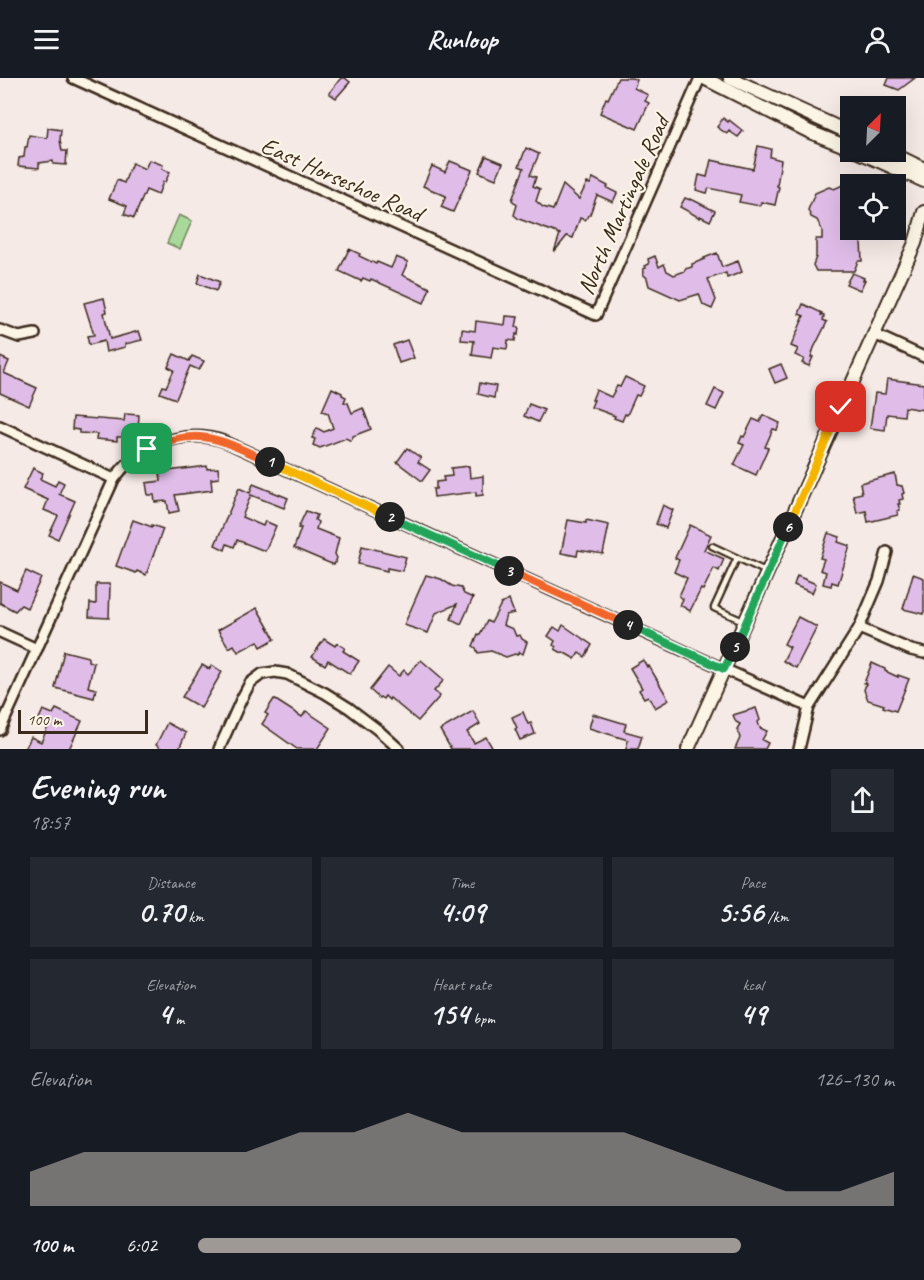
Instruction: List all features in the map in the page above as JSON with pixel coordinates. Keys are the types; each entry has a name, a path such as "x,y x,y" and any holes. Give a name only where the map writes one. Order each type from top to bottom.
{"street":[{"name":"East Horseshoe Road","path":"73,78 596,315"},
{"name":"North Martingale Road","path":"596,315 702,78"},
{"path":"702,78 810,132 840,144"},
{"path":"730,78 840,129"},
{"path":"833,141 840,135"},
{"path":"906,160 924,169"},
{"path":"881,162 924,181"},
{"path":"915,243 924,212"},
{"path":"688,749 915,243 924,228"},
{"path":"0,330 19,337 35,334"},
{"path":"874,334 924,357"},
{"path":"0,426 114,478"},
{"path":"0,730 114,478 129,462 147,449 178,438 206,436 226,442 809,706"},
{"path":"799,749 809,706 859,628 879,581 887,552"},
{"path":"859,628 911,650 924,653"},
{"path":"0,632 37,649"},
{"path":"219,749 250,683 262,674 275,672 287,674 326,693 378,730 399,749"}],"lane":[{"path":"712,546 768,572"},
{"path":"737,558 714,608 745,622"}],"green space":[{"path":"179,215 192,221 180,249 167,243"}],"building":[{"path":"341,78 350,82 336,98 329,93"},
{"path":"618,78 637,80 634,88 648,95 645,101 649,103 637,129 600,113"},
{"path":"889,78 915,78 899,90 886,85"},
{"path":"723,118 743,131 738,137 729,131 727,134 717,127"},
{"path":"48,128 61,130 62,151 67,151 66,165 53,164 53,161 39,163 39,168 18,166 19,158 24,157 29,135 47,138"},
{"path":"758,146 771,149 770,157 781,160 775,205 761,202 760,206 739,202 741,195 709,188 707,193 696,190 699,175 707,177 711,160 753,169"},
{"path":"526,148 539,154 530,175 536,177 533,186 540,189 536,201 543,207 553,210 563,185 579,199 587,183 590,184 593,178 617,193 613,202 597,195 590,214 585,220 580,218 573,238 567,236 554,252 560,234 514,215 517,205 512,200 524,168 519,166"},
{"path":"486,156 503,163 496,179 479,172"},
{"path":"149,160 163,165 162,169 170,172 158,195 146,190 134,218 124,214 127,206 109,199 117,180 124,183 132,163 145,169"},
{"path":"450,161 472,170 453,212 441,207 446,196 423,186 432,166 445,172"},
{"path":"840,186 840,240 861,240 862,261 858,261 854,271 816,271 813,265 816,257 816,239 822,239 822,230 808,210 815,193 829,187 834,189"},
{"path":"685,198 715,211 710,221 680,207"},
{"path":"349,249 376,264 377,262 391,268 396,257 408,262 402,275 430,288 424,303 371,279 370,281 363,278 361,281 339,271"},
{"path":"717,253 722,267 738,261 742,272 727,278 726,273 708,279 716,300 712,309 703,305 699,294 680,300 649,286 643,274 643,269 649,264 648,259 655,256 659,267 664,264 667,271 674,275"},
{"path":"852,273 865,280 860,290 846,284"},
{"path":"200,274 220,282 216,291 197,283"},
{"path":"104,298 107,312 104,313 110,339 139,331 142,340 106,352 104,341 89,345 87,336 94,335 84,303"},
{"path":"803,304 822,313 823,320 827,322 814,348 809,366 802,363 804,359 795,355 798,349 791,346 804,316 799,314"},
{"path":"506,316 518,317 516,327 519,327 518,335 516,334 515,341 508,340 507,349 493,347 491,358 472,355 474,341 461,340 462,329 475,331 476,321 505,325"},
{"path":"407,340 414,358 399,363 393,345"},
{"path":"174,354 189,361 192,356 204,361 199,370 190,366 176,399 160,393 163,386 166,387 174,370 168,367"},
{"path":"0,357 9,361 4,373 37,388 29,406 0,393"},
{"path":"781,364 787,378 775,383 769,369"},
{"path":"625,377 644,386 639,396 636,395 622,421 591,407 596,390 611,397"},
{"path":"887,379 924,384 924,410 905,407 904,416 887,414 885,430 870,428 875,393 885,394"},
{"path":"480,383 496,386 494,398 478,394"},
{"path":"332,388 346,397 344,402 348,403 352,413 363,408 371,429 353,436 351,441 346,438 320,448 313,445 315,439 312,438 317,428 324,432 333,428 328,413 322,411"},
{"path":"715,389 724,393 716,410 707,406"},
{"path":"529,404 544,410 538,422 524,416"},
{"path":"125,414 139,415 138,429 126,428 125,437 117,437 117,441 96,439 97,434 79,433 79,430 72,429 73,417 124,421"},
{"path":"763,415 780,423 777,430 773,429 765,447 768,448 756,475 734,465 744,445 739,443 742,436 744,437 753,419 760,422"},
{"path":"407,448 421,458 418,462 430,470 422,481 397,462"},
{"path":"207,466 207,469 218,468 219,478 211,479 212,490 175,495 179,511 169,513 167,501 155,502 154,495 148,495 146,483 161,481 160,472"},
{"path":"469,466 470,478 483,476 483,495 476,496 476,492 434,497 433,489 436,489 436,482 444,481 443,477 452,476 451,468"},
{"path":"33,468 43,473 40,479 55,486 58,480 64,483 59,494 75,501 58,539 49,535 58,516 44,510 48,500 23,489"},
{"path":"895,474 897,485 902,486 904,493 902,494 903,499 899,500 898,515 868,522 866,511 857,513 853,495 862,493 860,483"},
{"path":"253,484 288,498 284,508 251,495 242,517 263,526 265,521 276,526 265,551 237,540 234,547 227,544 225,550 215,545 239,488 250,493"},
{"path":"663,505 673,510 666,528 656,524"},
{"path":"306,511 317,515 316,529 339,538 334,565 294,548 301,528 298,528"},
{"path":"133,520 163,529 146,575 116,566"},
{"path":"568,520 586,523 586,520 609,525 603,554 578,550 577,556 561,553"},
{"path":"690,525 711,535 704,550 724,559 719,571 714,568 690,611 680,605 683,599 679,596 687,578 674,572 679,560 675,558"},
{"path":"828,533 840,537 838,542 850,546 838,584 832,582 831,586 823,584 826,572 820,570 824,559 820,558"},
{"path":"362,546 406,557 402,571 387,568 387,571 358,564"},
{"path":"26,571 41,578 27,608 21,605 15,611 0,603 0,582 17,590"},
{"path":"913,574 924,578 924,614 903,609"},
{"path":"426,575 461,588 464,594 473,598 461,624 451,619 457,604 436,613 428,633 404,625"},
{"path":"797,576 816,584 812,593 794,585"},
{"path":"96,584 110,584 109,618 89,617 90,603 96,604"},
{"path":"509,600 514,613 506,615 503,625 513,629 516,636 520,635 527,642 523,654 519,652 517,655 506,657 491,651 478,653 473,646 478,634 480,635 487,621 491,623 501,604"},
{"path":"257,608 275,639 261,647 258,641 238,652 234,645 229,648 218,630"},
{"path":"798,617 817,627 796,668 783,661 790,647 784,644"},
{"path":"563,625 592,645 585,657 579,653 575,659 555,649 553,645 555,641 548,636 554,627 560,631"},
{"path":"324,639 335,646 337,643 345,648 343,651 359,661 350,674 328,660 325,665 312,657"},
{"path":"64,651 88,657 88,661 94,663 88,687 96,689 94,698 55,688"},
{"path":"421,660 444,680 434,691 440,696 418,721 390,698 389,700 385,696 383,699 379,698 370,690 388,667 399,676 404,670 408,674"},
{"path":"643,660 669,700 655,708 648,696 644,698 639,690 642,688 630,668"},
{"path":"872,663 898,677 898,675 909,679 896,711 868,700 864,683"},
{"path":"202,665 209,669 212,665 222,672 201,708 182,697"},
{"path":"274,699 302,717 306,711 331,728 317,749 297,749 262,724 268,715 265,713"},
{"path":"756,708 760,728 767,731 762,740 768,743 765,749 735,749 740,738 737,729 740,724 736,722 733,715"},
{"path":"56,709 82,721 69,749 25,749 31,737 41,742 49,725 38,721 43,710 53,714"},
{"path":"473,711 480,724 467,732 474,743 486,737 493,749 451,749 440,730"},
{"path":"523,712 535,734 520,740 512,717"},
{"path":"593,714 626,724 624,731 642,736 638,749 626,749 628,740 589,728"},
{"path":"167,723 186,733 179,749 158,749 156,745"}],"route":[{"path":"147,449 164,441 178,438 206,436 216,438 724,669 841,407"}]}
